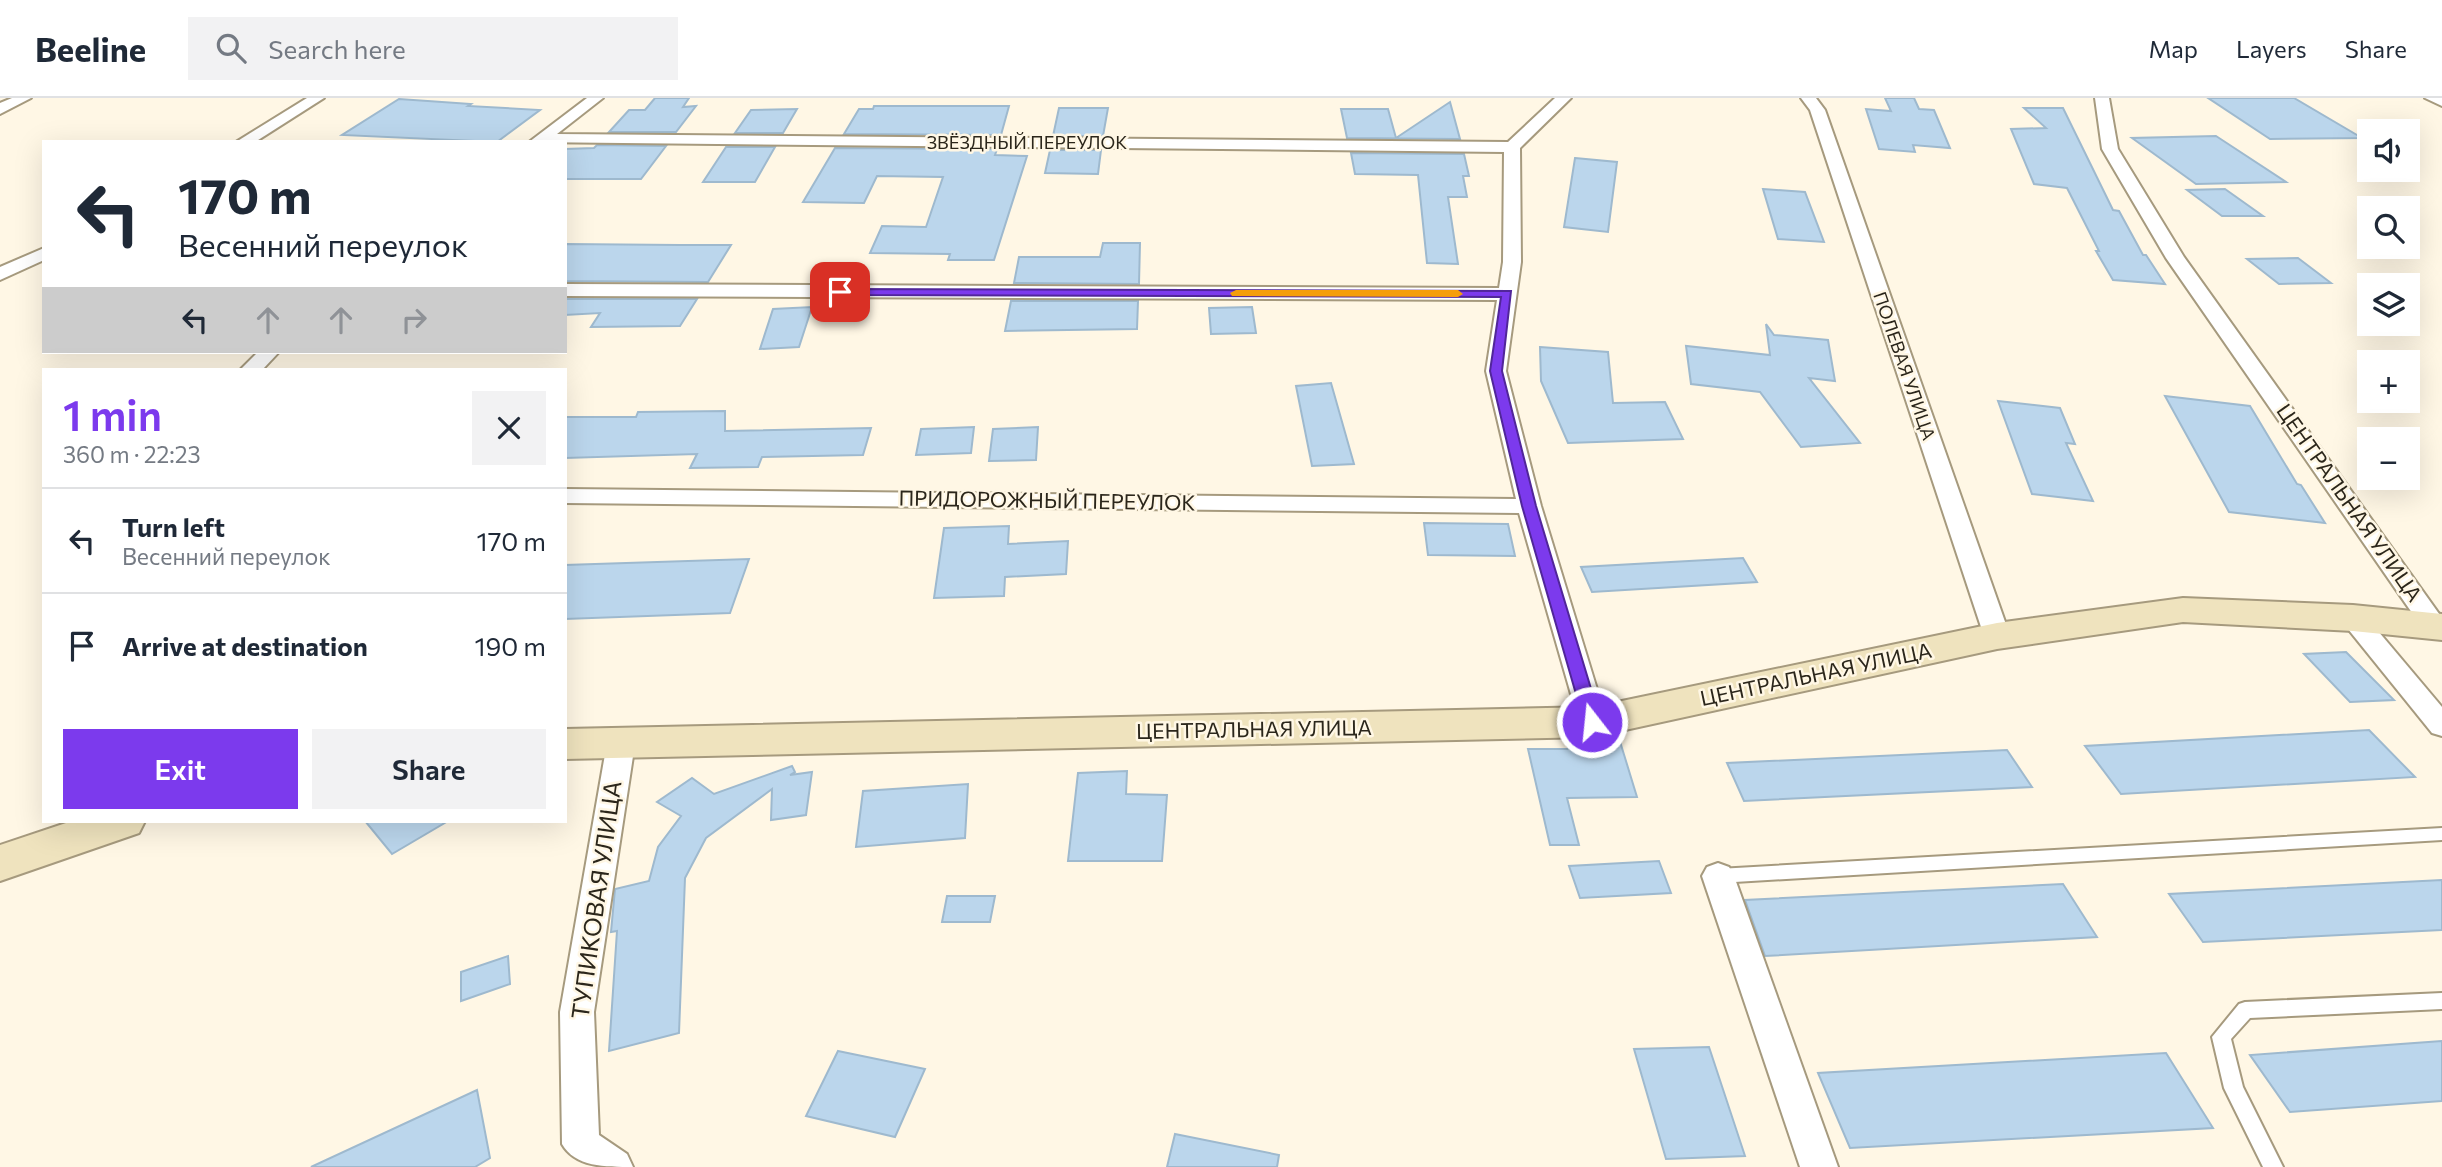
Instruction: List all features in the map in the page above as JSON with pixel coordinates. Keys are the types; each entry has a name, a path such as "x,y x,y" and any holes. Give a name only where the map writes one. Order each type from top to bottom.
{"street":[{"path":"0,108 24,98"},
{"path":"247,140 317,98"},
{"path":"539,140 596,98"},
{"path":"1564,98 1512,147 1512,262 1496,371 1529,506 1592,722"},
{"name":"ПОЛЕВАЯ УЛИЦА","path":"1808,98 1818,110 1997,636"},
{"name":"ЦЕНТРАЛЬНАЯ УЛИЦА","path":"2102,98 2110,149 2175,258 2439,627"},
{"path":"2432,98 2442,102"},
{"name":"ЗВЁЗДНЫЙ ПЕРЕУЛОК","path":"567,140 1512,147"},
{"path":"0,274 42,254"},
{"path":"567,290 1507,294"},
{"path":"252,368 267,354"},
{"name":"ПРИДОРОЖНЫЙ ПЕРЕУЛОК","path":"567,496 1529,506"},
{"name":"ЦЕНТРАЛЬНАЯ УЛИЦА","path":"567,744 1592,722 1997,636 2183,610 2353,618 2439,627"},
{"path":"2353,618 2442,726"},
{"name":"ТУПИКОВАЯ УЛИЦА","path":"614,1167 581,1144 577,1012 621,743"},
{"path":"0,863 72,829 110,823"},
{"path":"1718,876 1819,1167"}],"lane":[{"path":"1718,876 2442,834"},
{"path":"2273,1167 2234,1088 2221,1037 2245,1010 2442,1001"}],"building":[{"path":"655,98 689,98 683,107 696,106 676,132 609,132 629,110 645,110"},
{"path":"1885,98 1914,98 1919,109 1934,110 1950,148 1913,145 1915,152 1879,149 1866,109 1891,111"},
{"path":"2208,98 2294,98 2357,135 2357,138 2270,139"},
{"path":"399,99 540,110 500,140 342,135"},
{"path":"1450,102 1460,139 1347,138 1341,109 1388,109 1396,138"},
{"path":"874,106 1009,106 1001,135 844,134 859,109 873,109"},
{"path":"1059,108 1108,108 1103,136 1053,136"},
{"path":"2024,108 2063,108 2113,210 2119,211 2143,255 2146,255 2165,284 2113,280 2096,251 2099,251 2067,188 2034,184 2011,129 2046,128"},
{"path":"797,109 783,133 735,133 751,110"},
{"path":"2216,136 2286,182 2196,184 2132,138"},
{"path":"597,145 666,146 641,179 567,179 567,149 594,148"},
{"path":"726,147 775,147 755,182 703,182"},
{"path":"835,148 997,149 995,155 1027,156 994,260 948,260 950,254 870,253 882,226 926,227 943,177 877,176 864,203 803,202"},
{"path":"1050,150 1101,150 1098,174 1045,173"},
{"path":"1351,153 1464,154 1469,176 1463,176 1467,197 1448,197 1458,264 1427,263 1418,175 1355,174"},
{"path":"1575,158 1617,162 1608,232 1564,227"},
{"path":"1763,189 1805,192 1824,242 1778,239"},
{"path":"2225,189 2263,216 2222,216 2187,190"},
{"path":"1103,243 1140,243 1139,284 1014,283 1019,257 1100,257"},
{"path":"567,244 731,245 708,282 567,281"},
{"path":"2298,258 2331,283 2279,284 2247,259"},
{"path":"567,299 697,299 680,326 591,327 600,313 567,315"},
{"path":"1011,301 1138,301 1137,329 1005,331"},
{"path":"812,307 799,347 760,349 773,309"},
{"path":"1252,307 1256,333 1211,334 1209,308"},
{"path":"1766,324 1774,335 1828,340 1835,381 1809,378 1860,443 1801,447 1760,392 1691,384 1686,346 1770,355"},
{"path":"1540,347 1608,352 1613,403 1665,402 1683,439 1568,443 1541,381"},
{"path":"1331,383 1354,464 1312,466 1296,386"},
{"path":"2165,396 2250,406 2297,484 2301,485 2325,523 2229,512"},
{"path":"1998,401 2060,408 2075,444 2066,443 2093,501 2032,494"},
{"path":"725,411 725,431 871,428 863,455 762,457 758,467 690,468 697,454 567,458 567,417 636,417 638,412"},
{"path":"974,427 971,453 916,455 921,429"},
{"path":"1038,427 1036,460 989,461 993,429"},
{"path":"1424,523 1508,524 1515,556 1428,555"},
{"path":"1009,526 1008,544 1068,541 1066,574 1005,577 1004,596 934,598 944,528"},
{"path":"1743,558 1757,582 1592,592 1581,567"},
{"path":"749,559 730,613 567,619 567,565"},
{"path":"2346,652 2394,700 2350,702 2304,654"},
{"path":"2369,730 2415,777 2121,794 2085,746"},
{"path":"1618,735 1637,797 1567,798 1579,845 1550,845 1528,749 1569,749 1567,740"},
{"path":"2007,750 2032,787 1744,801 1727,763"},
{"path":"792,766 795,772 790,775 812,772 806,815 771,820 772,789 706,838 685,878 679,1033 609,1051 617,931 611,932 615,889 649,881 658,847 681,816 657,802 692,778 714,794"},
{"path":"1127,771 1126,794 1167,795 1162,861 1068,861 1078,773"},
{"path":"968,784 965,838 856,847 863,791"},
{"path":"367,823 445,823 392,854"},
{"path":"1659,861 1671,893 1580,898 1569,866"},
{"path":"2442,880 2442,930 2203,942 2169,894"},
{"path":"2063,884 2097,937 1765,956 1745,900"},
{"path":"947,896 995,896 990,922 942,922"},
{"path":"508,956 510,984 461,1001 461,972"},
{"path":"2442,1041 2442,1101 2290,1112 2250,1055"},
{"path":"1709,1047 1745,1156 1666,1159 1634,1049"},
{"path":"838,1051 925,1069 895,1137 806,1116"},
{"path":"2166,1053 2213,1128 1850,1148 1818,1073"},
{"path":"477,1090 490,1158 475,1167 311,1167"},
{"path":"1175,1134 1279,1155 1277,1167 1167,1167"}],"slow traffic":[{"path":"1236,293 1458,294"}],"route":[{"path":"840,292 1507,294 1496,371 1529,506 1592,722"}]}
